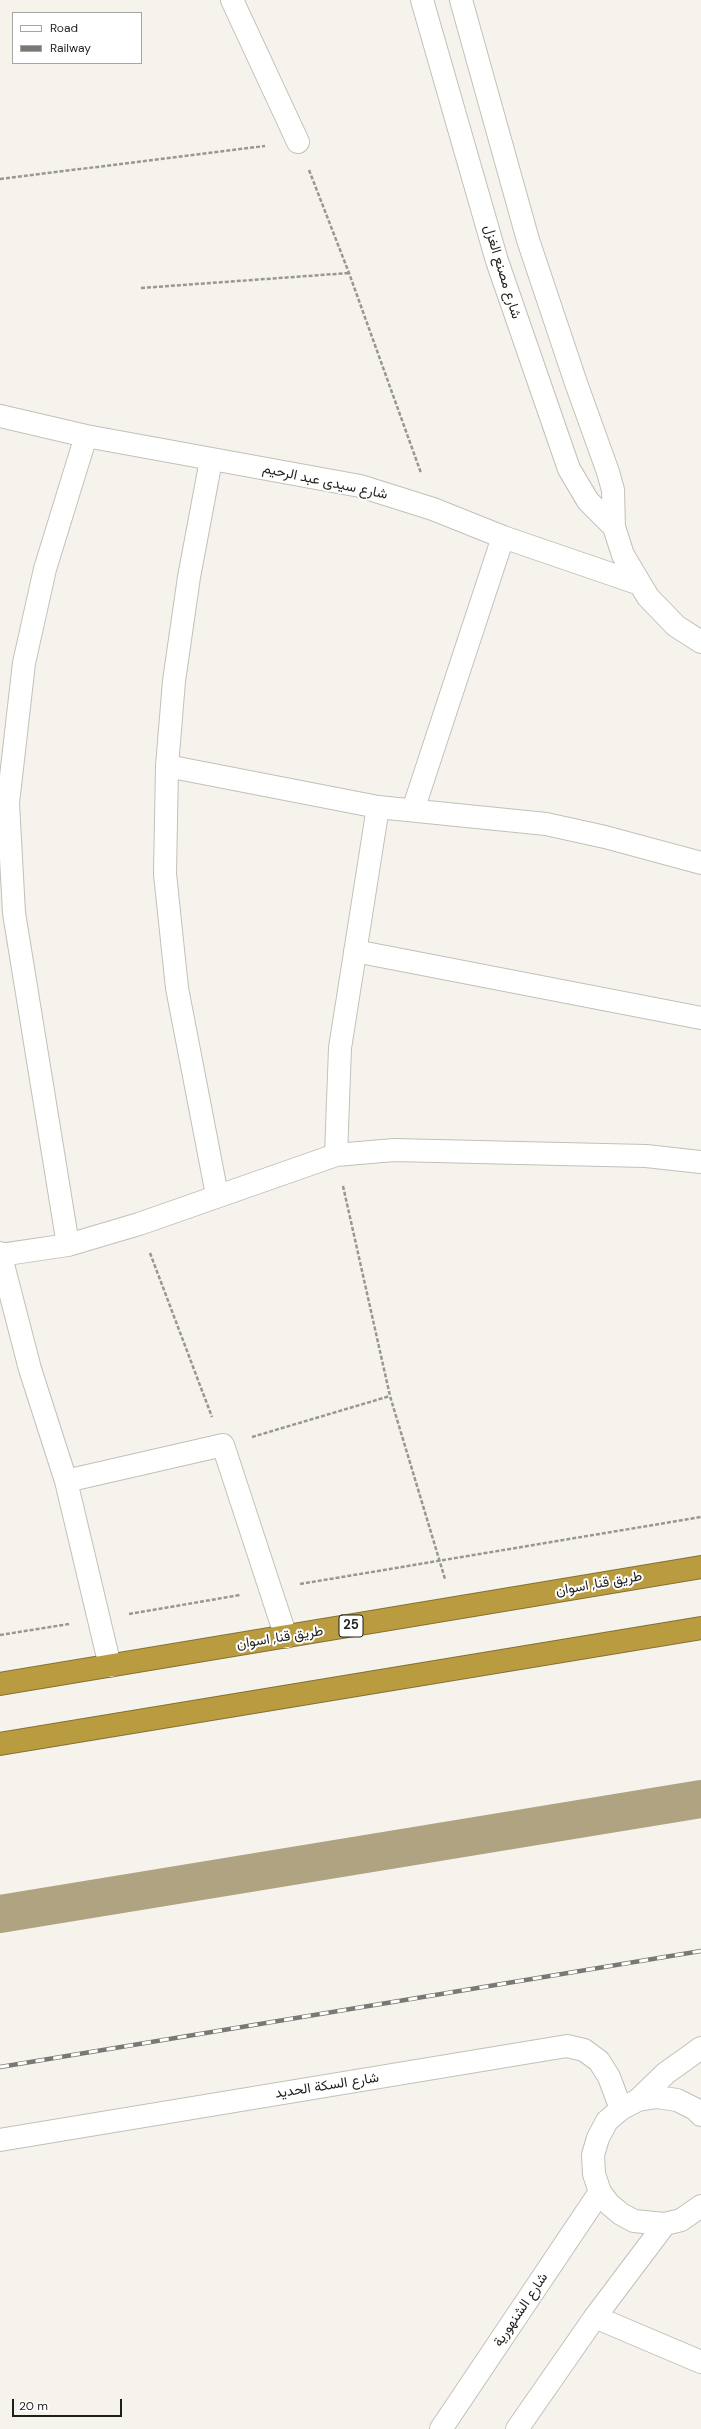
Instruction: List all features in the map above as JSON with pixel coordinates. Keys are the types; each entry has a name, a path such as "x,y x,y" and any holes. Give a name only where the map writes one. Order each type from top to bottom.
{"highway":[{"name":"طريق قنا, اسوان","path":"0,1684 701,1567"},
{"path":"0,1744 701,1628"}],"street":[{"path":"232,0 298,142"},
{"name":"شارع مصنع الغزل","path":"422,0 497,261 569,469 588,501 614,527"},
{"name":"شارع مصنع الغزل","path":"461,0 528,240 573,376 608,472 613,490 614,527 623,555 648,597 676,626 701,642"},
{"name":"شارع سيدى عبد الرحيم","path":"0,416 86,436 360,486 433,509 503,537 640,584"},
{"path":"68,1245 14,913 8,803 24,663 45,568 86,436"},
{"path":"211,460 189,578 174,681 167,766 165,874 177,988 217,1195"},
{"path":"413,810 503,537"},
{"path":"167,766 378,807 546,824 605,837 701,863"},
{"path":"336,1155 340,1048 378,807"},
{"path":"355,951 701,1018"},
{"path":"110,1666 66,1481 30,1369 0,1255 68,1245 139,1224 217,1195 336,1155 394,1150 646,1156 701,1162"},
{"path":"66,1481 223,1445 286,1637"},
{"name":"شارع السكة الحديد","path":"0,2140 567,2046 584,2050 599,2061 629,2104"},
{"path":"701,2048 666,2073 607,2121 598,2138 593,2155 594,2174 600,2192 615,2209 634,2221 665,2224 681,2220 701,2206"},
{"path":"629,2104 657,2097 677,2100 695,2109 701,2115"},
{"name":"شارع الشنهورية","path":"441,2429 600,2192"},
{"path":"517,2429 595,2317 665,2224"},
{"path":"595,2317 701,2362"}],"path":[{"path":"0,179 298,142 349,273 433,509"},
{"path":"141,288 349,273"},
{"path":"336,1155 390,1396 441,1560 452,1609"},
{"path":"139,1224 223,1445 390,1396"},
{"path":"0,1635 701,1517"}],"waterway":[{"path":"0,1914 701,1799"}],"railway":[{"path":"0,2067 701,1951"}]}
